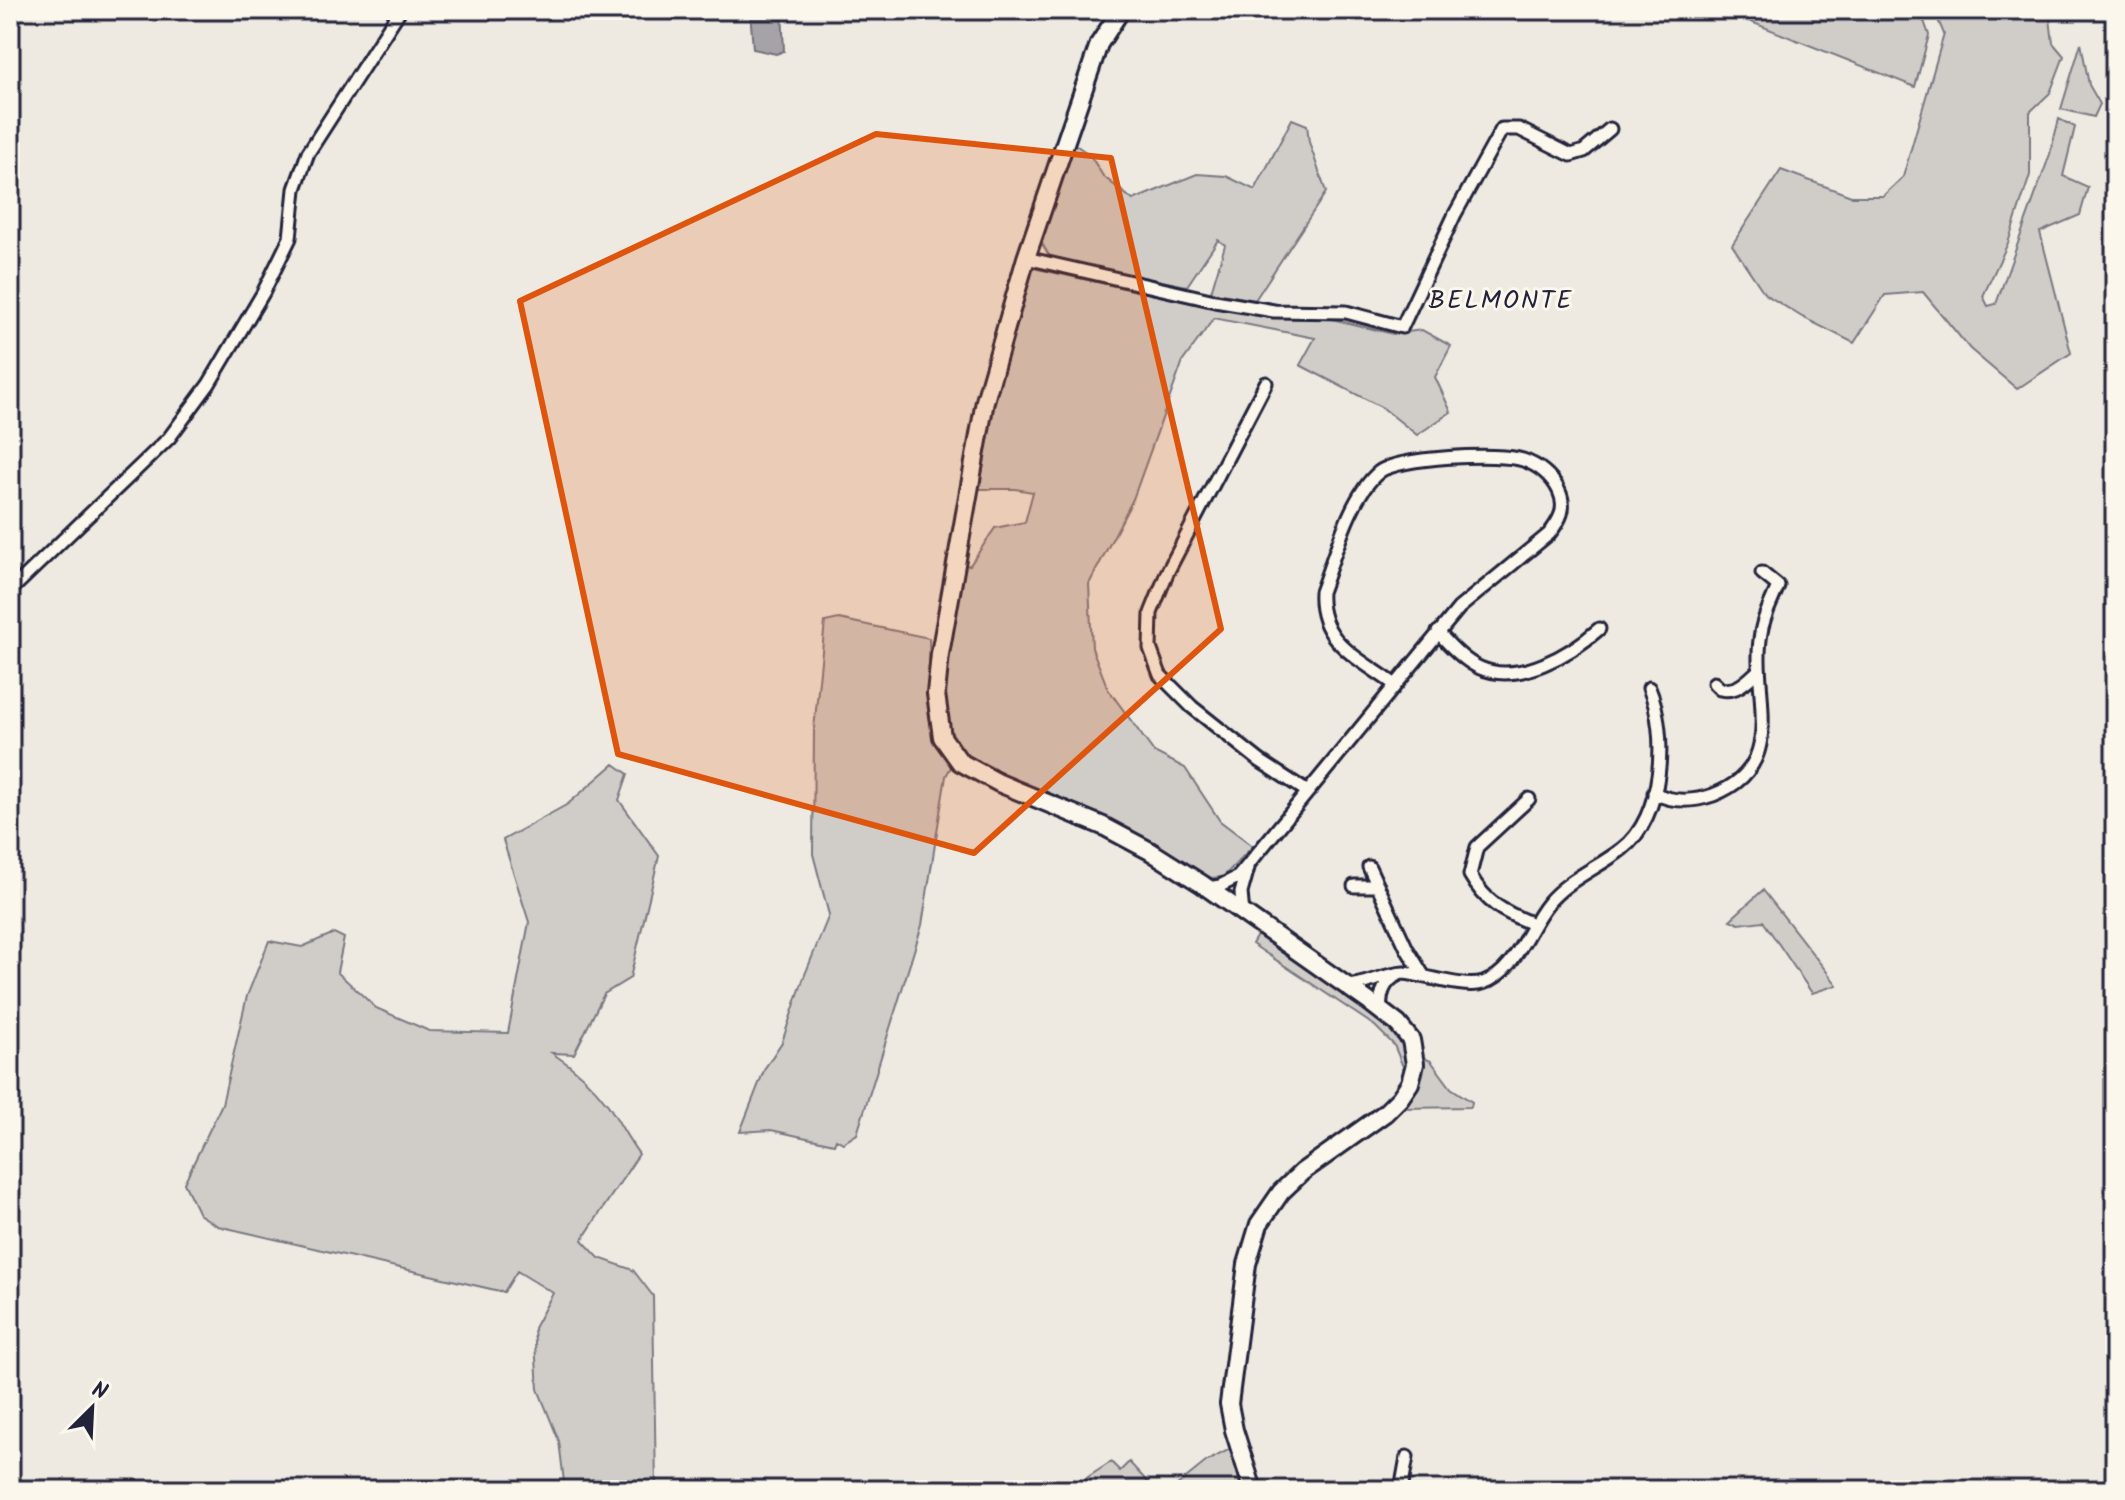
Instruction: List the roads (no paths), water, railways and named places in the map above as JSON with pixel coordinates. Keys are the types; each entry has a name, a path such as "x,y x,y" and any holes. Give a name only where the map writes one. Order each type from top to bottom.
{"street":[{"path":"10,591 169,438 209,384 263,293 290,238 295,189 308,153 400,10"},
{"path":"1121,10 1099,44 1026,258 985,401 942,639 936,694 942,737 960,762 999,783 1103,826 1150,851 1208,888 1381,1011 1398,1024 1411,1040 1415,1064 1410,1083 1400,1098 1385,1113 1343,1140 1281,1192 1259,1224 1247,1264 1229,1404 1253,1490"},
{"path":"1026,258 1215,301 1274,311 1346,312 1402,327 1455,214 1502,129 1519,129 1571,155 1584,151 1610,129"},
{"path":"1266,383 1167,573 1151,613 1150,648 1160,675 1192,707 1260,761 1308,792"},
{"path":"1208,888 1238,877 1459,608 1549,534 1561,519 1563,500 1555,482 1538,466 1501,455 1398,463 1381,470 1366,484 1355,504 1321,592 1320,607 1324,624 1334,638 1394,684"},
{"path":"1654,793 1668,800 1698,800 1724,790 1746,774 1761,747 1761,632 1778,586 1762,573"},
{"path":"1438,632 1453,649 1480,668 1499,673 1528,670 1558,657 1599,629"},
{"path":"1714,683 1720,689 1735,688 1745,684 1759,670"},
{"path":"1346,987 1362,985 1395,973 1423,975 1464,984 1482,983 1506,968 1551,900 1575,879 1625,847 1646,816 1661,758 1655,702 1649,688"},
{"path":"1529,799 1477,847 1470,875 1482,896 1508,914 1533,924"},
{"path":"1243,915 1241,893 1246,872 1253,861"},
{"path":"1369,867 1407,949 1423,975"},
{"path":"1354,886 1378,886"},
{"path":"1381,1011 1380,1001 1385,987 1393,978 1404,973"},
{"path":"1401,1490 1407,1457"}],"district":[{"name":"BELMONTE","path":"1501,301"}]}
